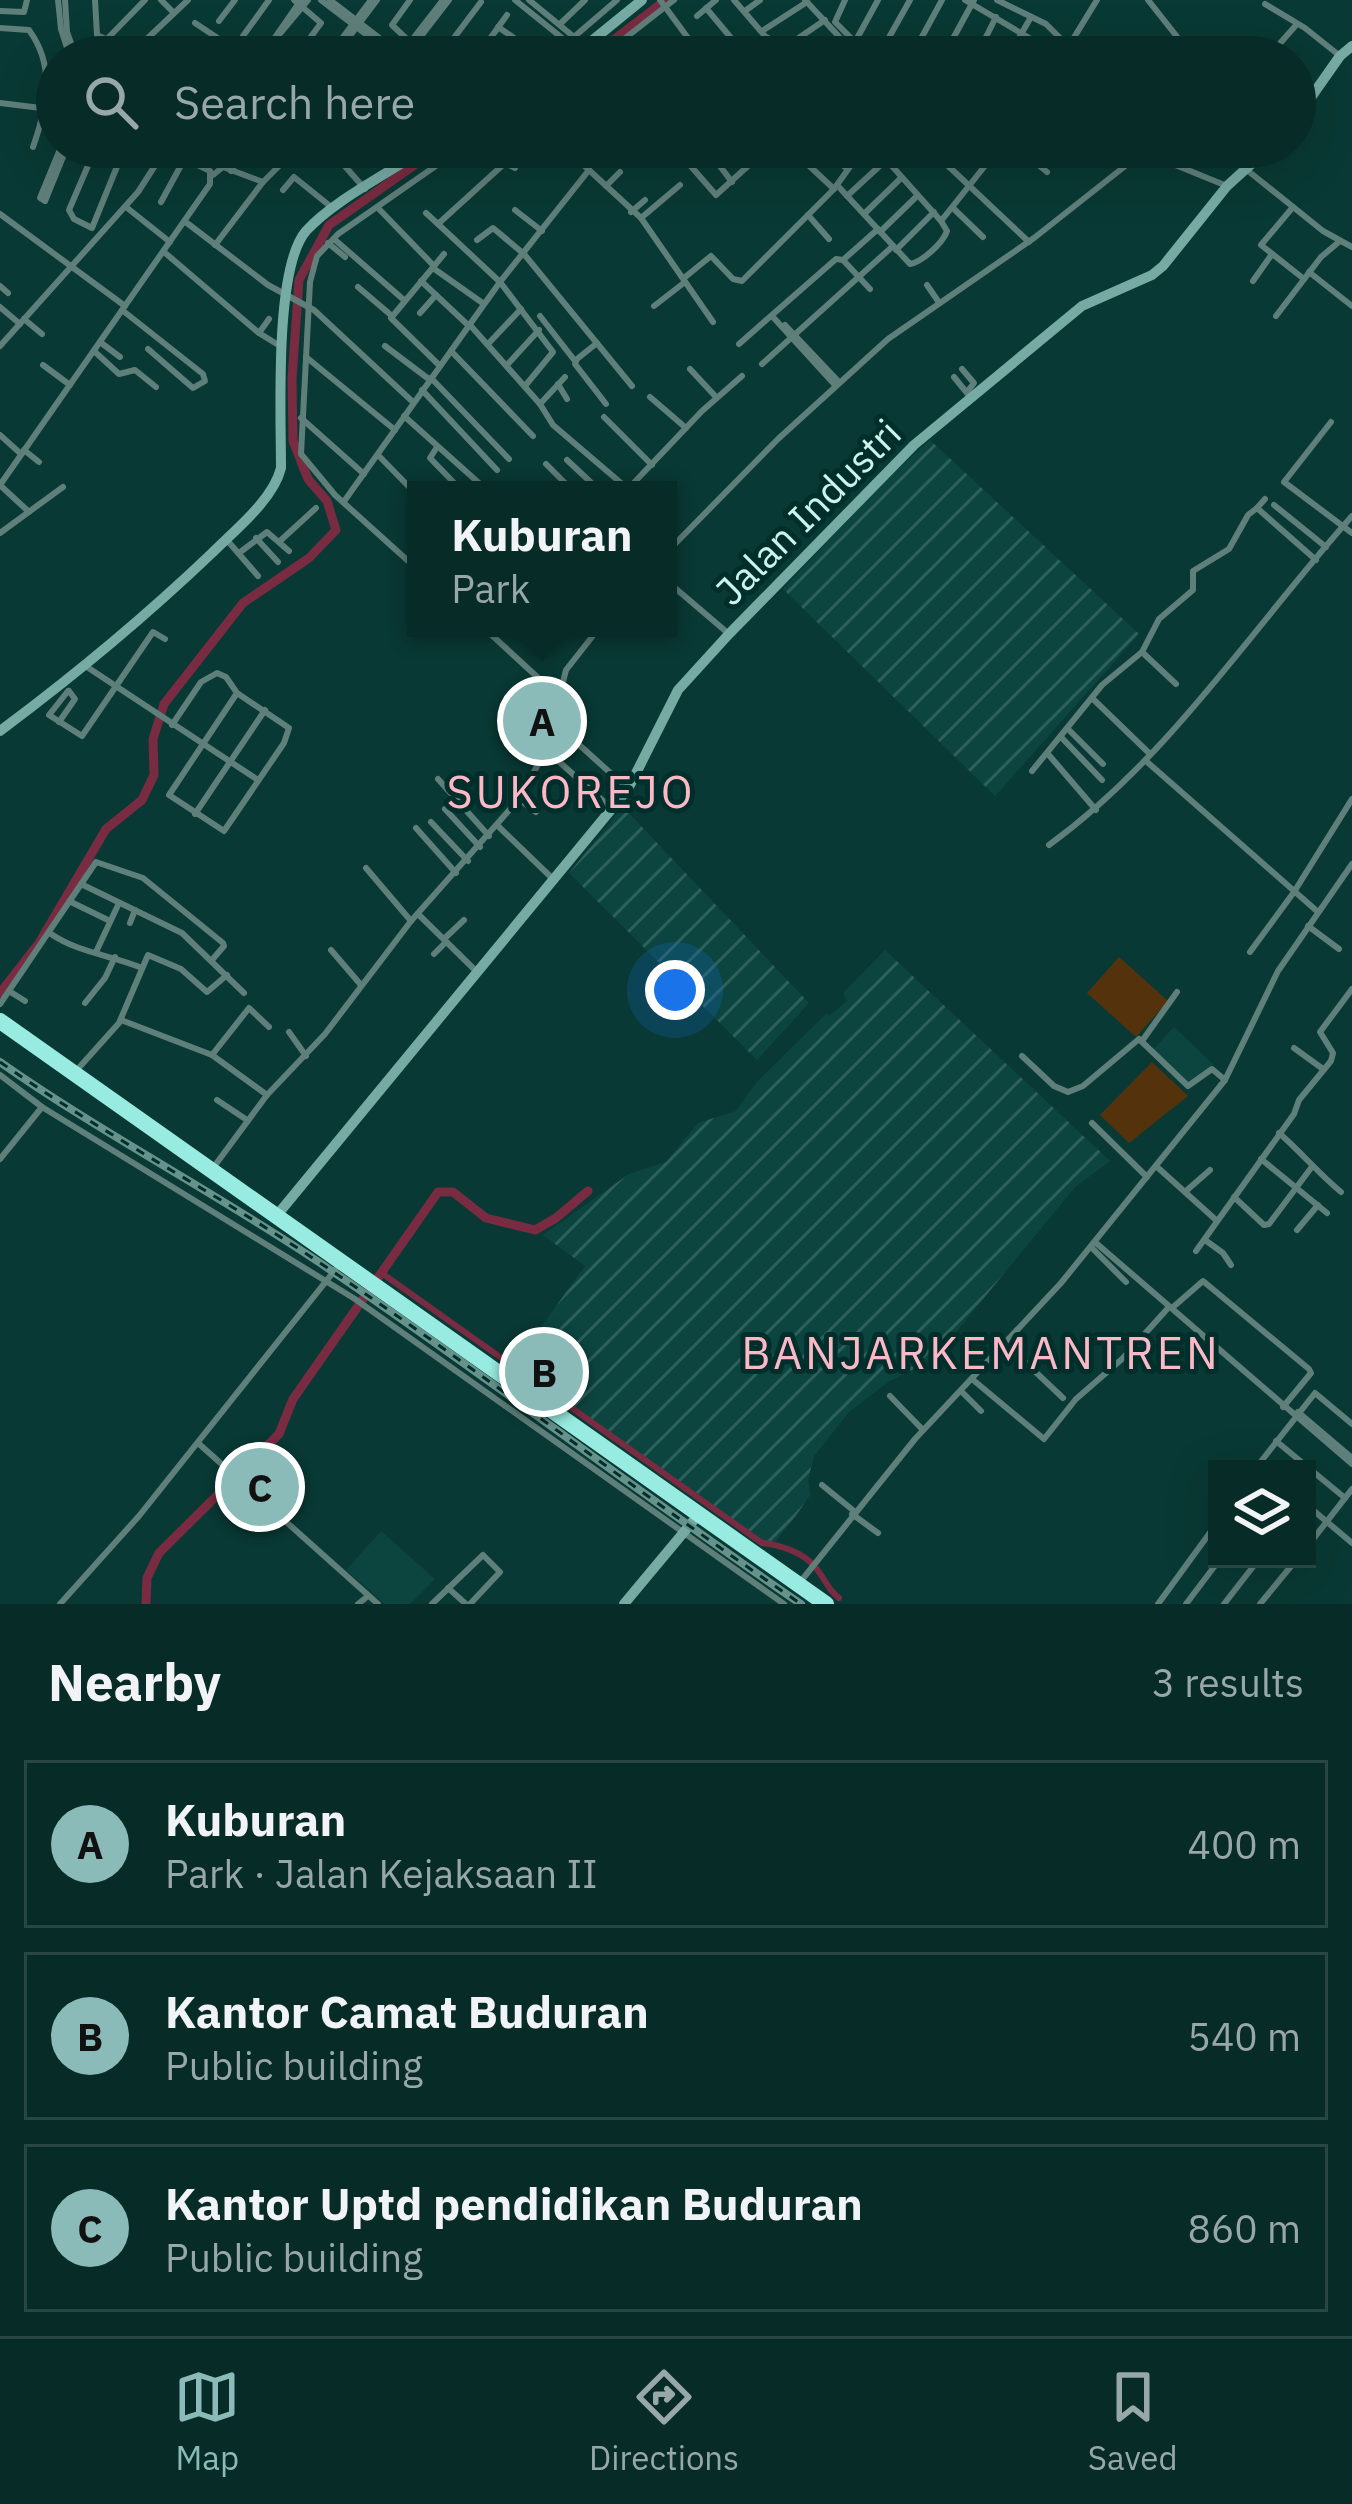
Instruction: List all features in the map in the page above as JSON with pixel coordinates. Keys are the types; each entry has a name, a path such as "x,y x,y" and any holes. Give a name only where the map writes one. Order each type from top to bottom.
{"highway":[{"path":"0,1024 75,1072 339,1265 368,1292"},
{"path":"0,1024 278,1214 368,1292 813,1604"},
{"path":"693,1522 826,1604"}],"street":[{"path":"0,11 24,12 27,0"},
{"path":"62,0 67,36"},
{"path":"95,0 98,36"},
{"path":"94,11 105,0"},
{"path":"110,36 146,0"},
{"path":"161,0 174,14"},
{"path":"150,36 188,0"},
{"path":"219,21 235,0"},
{"path":"243,36 269,0"},
{"path":"326,0 372,36"},
{"path":"347,36 374,0"},
{"path":"404,36 392,25 410,0"},
{"path":"515,0 560,24 570,36"},
{"path":"529,0 567,36"},
{"path":"542,15 550,0"},
{"path":"560,24 585,0"},
{"path":"584,36 617,0"},
{"path":"589,36 642,0"},
{"path":"626,36 674,0"},
{"path":"697,16 716,0"},
{"path":"737,0 765,34 808,1 840,36"},
{"path":"746,9 760,0"},
{"path":"845,0 835,22 848,36"},
{"path":"857,36 878,0"},
{"path":"890,36 910,0"},
{"path":"922,36 942,0"},
{"path":"997,0 1046,23 1058,35"},
{"path":"1075,36 1097,0"},
{"path":"1148,0 1176,36"},
{"path":"953,36 970,1 1031,36"},
{"path":"278,35 301,2 321,23 311,36"},
{"path":"455,36 481,2"},
{"path":"418,36 443,4"},
{"path":"1265,4 1313,36"},
{"path":"661,6 684,36"},
{"path":"706,8 729,36"},
{"path":"492,36 507,15"},
{"path":"1020,36 1030,16"},
{"path":"986,36 996,17"},
{"path":"804,36 825,20"},
{"path":"195,23 214,36"},
{"path":"1286,36 1297,24"},
{"path":"499,27 510,36"},
{"path":"0,28 33,33 36,43"},
{"path":"1316,38 1340,56"},
{"path":"1316,90 1352,46"},
{"path":"0,103 36,106"},
{"path":"33,147 36,140"},
{"path":"55,168 41,200 46,200 56,168"},
{"path":"86,168 72,200 71,216 94,227 117,168"},
{"path":"2,341 75,266 152,168"},
{"path":"161,202 180,168"},
{"path":"202,168 213,175"},
{"path":"29,512 0,485 221,168"},
{"path":"224,168 263,182"},
{"path":"346,168 365,189"},
{"path":"0,730 65,688 141,621 226,539 279,476 290,268 300,239 332,209 396,168"},
{"path":"407,560 305,463 300,451 307,305 311,273 318,255 331,241 434,168"},
{"path":"438,224 500,168"},
{"path":"692,168 714,195 746,168"},
{"path":"723,168 732,182"},
{"path":"814,168 847,196 910,264 946,236 934,212 891,168"},
{"path":"654,306 711,256 733,279 742,281 836,187 845,168"},
{"path":"847,196 877,168"},
{"path":"950,168 1029,242"},
{"path":"941,221 983,168"},
{"path":"1042,168 1047,172"},
{"path":"677,542 837,383 938,301 1029,242 1121,168"},
{"path":"1183,168 1227,186"},
{"name":"Jalan Industri","path":"278,1214 612,810 628,789 678,690 729,634 870,486 969,395 1082,306 1163,266 1243,168"},
{"path":"1245,168 1352,247"},
{"path":"215,245 275,169 290,181"},
{"path":"344,500 378,454 390,426 404,416 588,169 641,218 713,322"},
{"path":"606,186 620,172"},
{"path":"283,190 296,178 332,209"},
{"path":"864,214 900,179"},
{"path":"112,181 125,187"},
{"path":"641,218 680,185"},
{"path":"739,344 916,196"},
{"path":"392,199 399,208"},
{"path":"631,212 645,200"},
{"path":"1294,206 1261,245 1352,306"},
{"path":"126,207 170,243"},
{"path":"378,208 434,267 484,304"},
{"path":"952,208 982,237"},
{"path":"515,210 542,231"},
{"path":"762,364 934,212"},
{"path":"426,213 500,282 553,352 525,386"},
{"path":"0,214 75,266 201,372 205,381 193,388 148,349"},
{"path":"808,215 829,238"},
{"path":"358,220 369,231"},
{"path":"186,222 289,298 307,305 413,402"},
{"path":"477,240 493,228 524,254 632,386"},
{"path":"331,241 345,257"},
{"path":"331,241 404,300"},
{"path":"1276,316 1340,241"},
{"path":"163,251 259,333 283,347"},
{"path":"392,316 444,254"},
{"path":"1253,281 1272,254"},
{"path":"318,255 330,264"},
{"path":"843,260 870,289"},
{"path":"421,281 488,344 552,420 618,481"},
{"path":"927,285 938,301"},
{"path":"358,287 440,366"},
{"path":"420,314 436,295"},
{"path":"0,307 42,334"},
{"path":"488,344 521,309"},
{"path":"773,314 837,383"},
{"path":"540,316 606,404"},
{"path":"259,333 269,319"},
{"path":"507,365 539,330"},
{"path":"100,342 120,357"},
{"path":"575,361 597,343"},
{"path":"385,346 430,379 509,459"},
{"path":"94,351 118,373 135,370 156,387"},
{"path":"452,351 532,436"},
{"path":"306,357 390,426"},
{"path":"43,365 70,385"},
{"path":"690,369 716,398"},
{"path":"954,377 969,395 974,383 962,369"},
{"path":"635,481 742,376"},
{"path":"541,404 565,377"},
{"path":"558,384 567,399"},
{"path":"422,390 497,470"},
{"path":"650,397 686,428"},
{"path":"283,416 300,418 364,474"},
{"path":"404,416 476,481"},
{"path":"604,416 652,465"},
{"path":"1331,422 1284,482 1352,533"},
{"path":"0,435 38,462"},
{"path":"437,447 430,458 452,481"},
{"path":"378,454 407,485"},
{"path":"567,460 589,481"},
{"path":"546,464 563,481"},
{"path":"0,533 63,487"},
{"path":"1032,772 1114,673 1142,652 1159,620 1192,590 1192,571 1229,549 1248,515 1265,499"},
{"path":"1274,505 1326,547"},
{"path":"280,541 316,508"},
{"path":"1257,508 1316,560"},
{"path":"1048,845 1096,809 1148,758 1352,516"},
{"path":"239,553 268,532 289,551"},
{"path":"256,538 278,562"},
{"path":"226,539 258,576"},
{"path":"677,590 729,634"},
{"path":"141,621 165,639"},
{"path":"65,688 76,699 59,722 78,735 86,734 153,632"},
{"path":"496,637 559,697"},
{"path":"213,1168 411,921 519,799 546,750 566,670 592,637"},
{"path":"1142,652 1176,684"},
{"path":"86,667 258,780"},
{"path":"168,722 212,674 224,676 237,693 290,731 224,831 169,795 237,693"},
{"path":"1092,698 1148,758 1318,912"},
{"path":"195,814 265,710"},
{"path":"554,722 628,789"},
{"path":"1068,729 1102,764"},
{"path":"1061,736 1102,780"},
{"path":"546,750 612,810"},
{"path":"1048,754 1096,809"},
{"path":"438,779 489,836"},
{"path":"519,799 536,812"},
{"path":"1250,952 1352,799"},
{"path":"445,809 480,847"},
{"path":"431,822 467,861"},
{"path":"498,826 554,880"},
{"path":"416,828 456,873"},
{"path":"0,1004 98,862 143,878 224,944 212,960"},
{"path":"799,1585 853,1512 1093,1245 1225,1080 1278,971 1352,864"},
{"path":"366,868 411,921"},
{"path":"81,884 182,933 244,993"},
{"path":"71,902 110,921"},
{"path":"96,952 119,903"},
{"path":"130,923 135,910"},
{"path":"418,914 477,972"},
{"path":"434,954 464,920"},
{"path":"1308,926 1339,949"},
{"path":"50,933 79,950 142,968"},
{"path":"331,950 361,985"},
{"path":"75,1072 121,1020 149,955 185,971 207,992 227,975"},
{"path":"85,1003 116,957"},
{"path":"1196,1251 1333,1054 1321,1029 1352,989"},
{"path":"9,991 25,1001"},
{"path":"1142,1041 1177,992"},
{"path":"212,1055 249,1008 269,1027"},
{"path":"121,1020 212,1055 267,1095"},
{"path":"290,1032 306,1056"},
{"path":"1022,1056 1054,1086 1068,1092 1083,1086 1136,1039 1188,1086 1212,1069 1225,1080"},
{"path":"1294,1048 1322,1069"},
{"path":"0,1076 42,1107 326,1280 368,1292"},
{"path":"217,1100 248,1120"},
{"path":"0,1160 42,1107"},
{"path":"1092,1123 1147,1177"},
{"path":"1279,1133 1341,1192"},
{"path":"1261,1159 1327,1213"},
{"path":"1156,1166 1216,1221"},
{"path":"1234,1198 1267,1225 1311,1168"},
{"path":"1185,1192 1210,1170"},
{"path":"1297,1230 1318,1205"},
{"path":"1205,1240 1231,1265"},
{"path":"1093,1245 1126,1282"},
{"path":"1093,1245 1352,1461"},
{"path":"60,1604 198,1443 339,1265"},
{"path":"972,1378 1044,1439 1083,1391 1203,1280 1310,1369 1283,1407"},
{"path":"1006,1344 1063,1398"},
{"path":"961,1391 981,1411"},
{"path":"1264,1460 1315,1393 1352,1424"},
{"path":"890,1396 923,1430"},
{"path":"1276,1441 1350,1492 1316,1535"},
{"path":"198,1443 378,1604"},
{"path":"822,1485 878,1533"},
{"path":"1316,1512 1352,1543"},
{"path":"624,1604 693,1522 784,1604"},
{"path":"1158,1604 1207,1537"},
{"path":"433,1604 448,1588 484,1556 500,1574 468,1604 448,1588"},
{"path":"1186,1604 1213,1568"},
{"path":"1224,1604 1251,1568"},
{"path":"1260,1604 1290,1568"},
{"path":"358,1604 368,1596"}],"shaded area":[{"path":"930,440 1139,634 995,796 783,589"},
{"path":"623,807 809,1003 757,1060 569,873"},
{"path":"885,950 1110,1161 1075,1187 947,1343 849,1412 814,1456 810,1495 775,1542 761,1542 570,1405 588,1379 541,1347 523,1370 515,1363 585,1266 543,1235 629,1174 666,1162 698,1123 736,1111 757,1082 827,1013 829,1016 847,1001 843,993"},
{"path":"1119,957 1168,1001 1136,1037 1087,993"},
{"path":"1174,1027 1213,1064 1188,1087 1151,1052"},
{"path":"1152,1062 1188,1096 1129,1143 1100,1115"},
{"path":"381,1531 435,1579 410,1604 385,1604 346,1570"}],"waterway":[{"path":"619,36 666,0"},
{"path":"0,993 39,943 106,829 142,800 154,775 153,739 164,704 243,603 309,558 336,530 327,501 308,479 293,441 299,280 329,225 410,168"},
{"path":"146,1604 147,1578 159,1553 279,1434 293,1399 438,1192 453,1192 486,1218 535,1230 588,1191"},
{"path":"383,1274 762,1543 804,1557 839,1598"}],"railway":[{"path":"0,1062 332,1271 801,1604"}],"place":[{"name":"Kuburan","path":"542,721"},
{"name":"Kantor Camat Buduran","path":"544,1372"},
{"name":"Kantor Uptd pendidikan Buduran","path":"260,1487"}],"district":[{"name":"SUKOREJO","path":"571,792"},
{"name":"BANJARKEMANTREN","path":"981,1353"}]}
